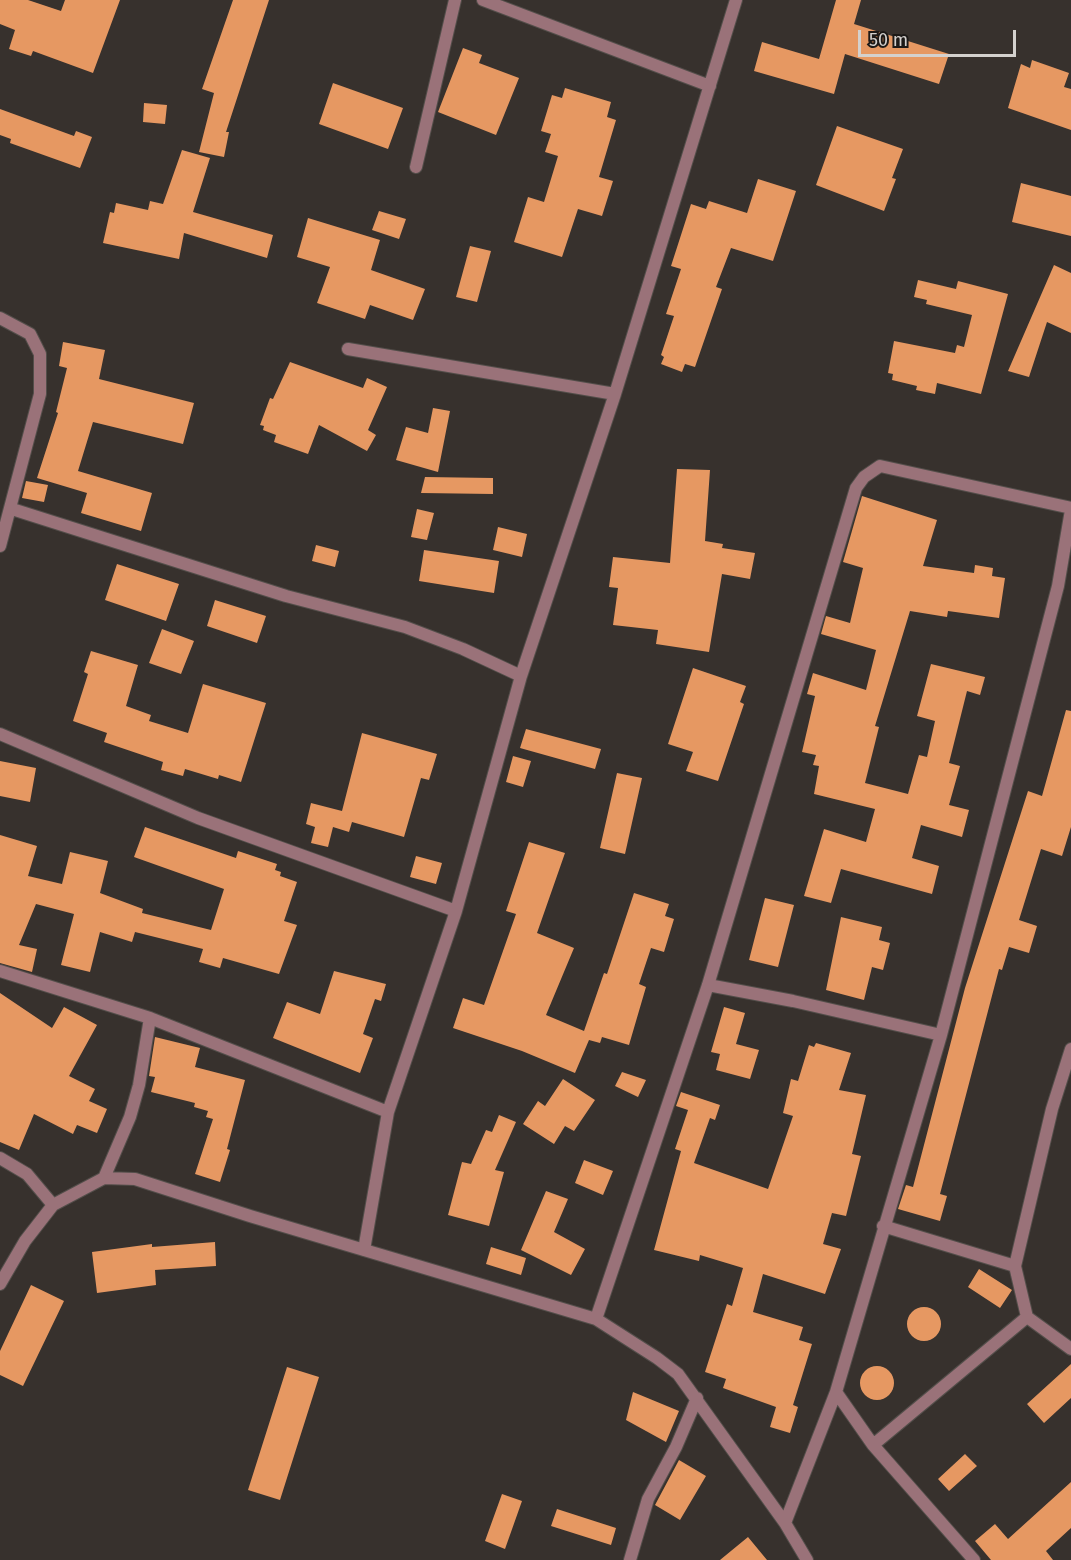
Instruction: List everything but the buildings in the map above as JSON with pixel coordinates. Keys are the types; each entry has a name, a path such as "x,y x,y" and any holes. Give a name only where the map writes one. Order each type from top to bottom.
{"street":[{"path":"416,167 455,0"},
{"path":"483,0 710,86"},
{"path":"364,1250 388,1112 456,911 521,676 615,394 736,0"},
{"path":"0,318 30,333 40,354 40,394 12,509 0,546"},
{"path":"348,349 615,394"},
{"path":"596,1319 708,985 856,488 864,477 880,466 1071,509 1058,586 941,1035 836,1392 785,1523"},
{"path":"12,509 286,596 405,627 463,649 521,676"},
{"path":"0,734 198,818 456,911"},
{"path":"0,971 150,1018 388,1112"},
{"path":"708,985 793,1001 941,1035"},
{"path":"104,1178 133,1106 150,1018"},
{"path":"1071,1049 1052,1109 1015,1266 1027,1317 1071,1349"},
{"path":"0,1158 27,1174 53,1205"},
{"path":"0,1284 25,1241 53,1205 104,1178 135,1179 596,1319 678,1374 785,1523 807,1560"},
{"path":"883,1226 1015,1266"},
{"path":"873,1444 1027,1317"},
{"path":"836,1392 873,1444 974,1560"},
{"path":"630,1560 648,1499 676,1447 697,1398"}]}
